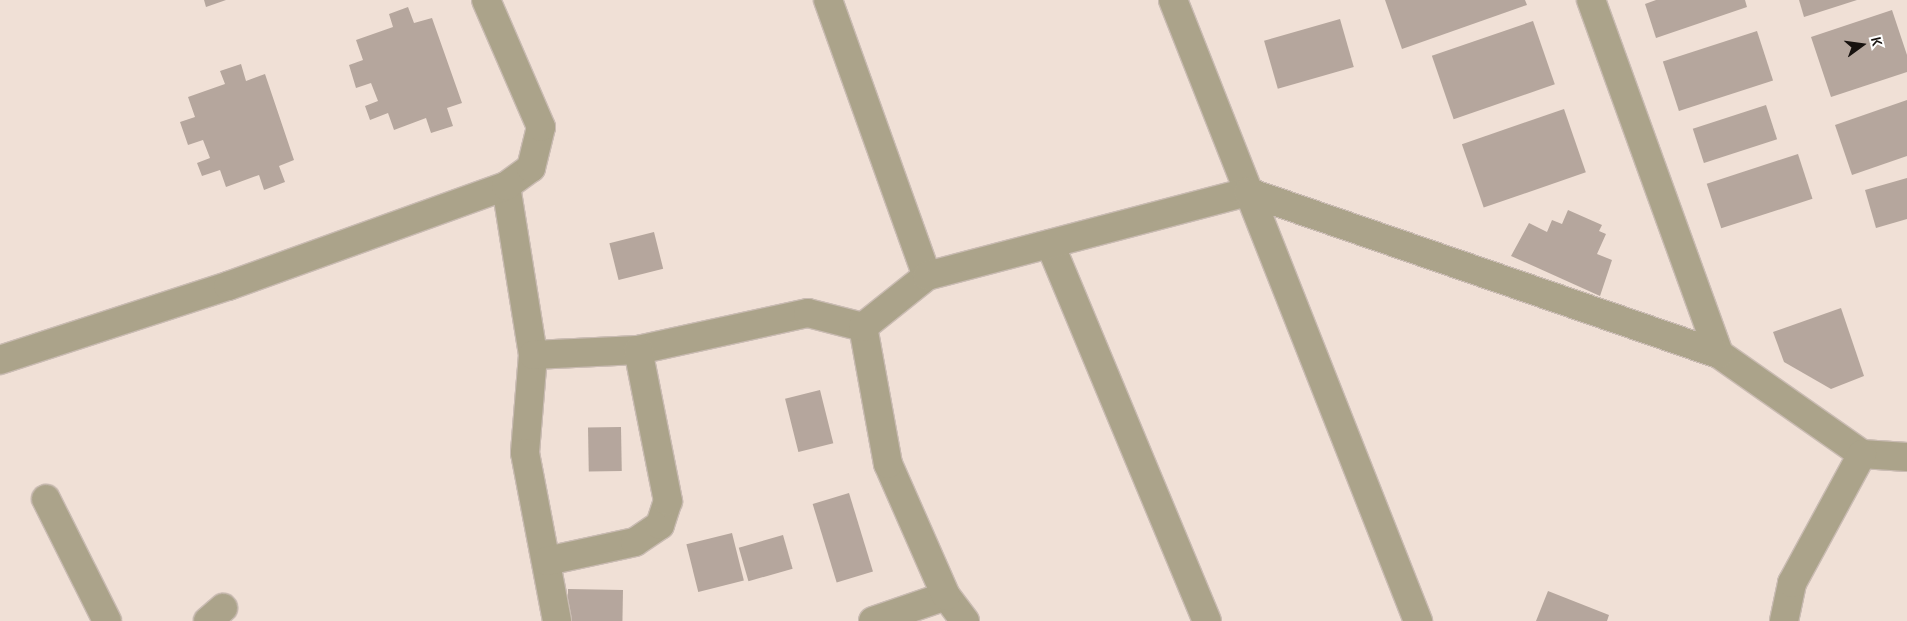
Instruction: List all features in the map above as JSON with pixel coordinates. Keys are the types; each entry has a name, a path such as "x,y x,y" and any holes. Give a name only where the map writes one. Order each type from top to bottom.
{"street":[{"path":"0,360 228,286 506,186 532,168 541,127 486,0"},
{"path":"828,0 927,276"},
{"path":"1173,0 1418,621"},
{"path":"1590,0 1719,354"},
{"path":"506,186 533,355 525,453 557,621"},
{"path":"863,327 927,276 1248,192 1719,354 1862,454 1907,457"},
{"path":"1050,244 1207,621"},
{"path":"533,355 638,350 808,313 863,327"},
{"path":"863,327 888,464 946,596 965,621"},
{"path":"547,561 635,542 660,526 668,501 638,350"},
{"path":"1784,621 1792,583 1862,454"},
{"path":"46,499 107,621"},
{"path":"873,621 946,596"}],"building":[{"path":"204,0 226,0 206,7"},
{"path":"1385,0 1525,0 1527,5 1402,49"},
{"path":"1656,0 1745,0 1747,7 1656,38 1645,4"},
{"path":"1799,0 1857,0 1804,17"},
{"path":"408,7 414,23 432,18 462,103 447,108 453,126 431,133 426,118 394,130 388,113 370,120 365,106 378,101 371,83 356,88 349,65 363,60 356,40 393,27 389,14"},
{"path":"1892,10 1907,55 1907,72 1831,97 1811,37"},
{"path":"1340,19 1354,67 1278,89 1264,41"},
{"path":"1533,21 1555,84 1454,119 1432,56"},
{"path":"1757,31 1773,80 1679,111 1663,62"},
{"path":"241,64 246,81 265,74 294,160 279,166 285,182 264,190 259,175 226,187 220,170 202,176 197,163 210,158 203,140 188,145 180,122 195,117 188,97 225,84 220,71"},
{"path":"1907,100 1907,156 1852,175 1835,125"},
{"path":"1766,105 1777,139 1704,163 1693,129"},
{"path":"1564,109 1586,172 1484,208 1462,144"},
{"path":"1798,154 1813,199 1721,228 1707,184"},
{"path":"1907,178 1907,219 1876,228 1865,190"},
{"path":"1568,210 1602,225 1599,231 1606,234 1597,254 1612,260 1600,296 1511,256 1529,223 1547,232 1552,220 1562,224"},
{"path":"654,232 663,269 619,280 609,243"},
{"path":"1841,308 1864,376 1831,389 1784,362 1773,332"},
{"path":"820,390 833,443 798,452 785,399"},
{"path":"621,427 622,471 589,472 588,428"},
{"path":"849,493 873,571 837,583 813,504"},
{"path":"732,533 744,581 698,592 686,544"},
{"path":"783,535 793,569 748,581 739,548"},
{"path":"568,589 623,590 622,621 567,621"},
{"path":"1548,591 1609,615 1607,621 1536,621"}]}
